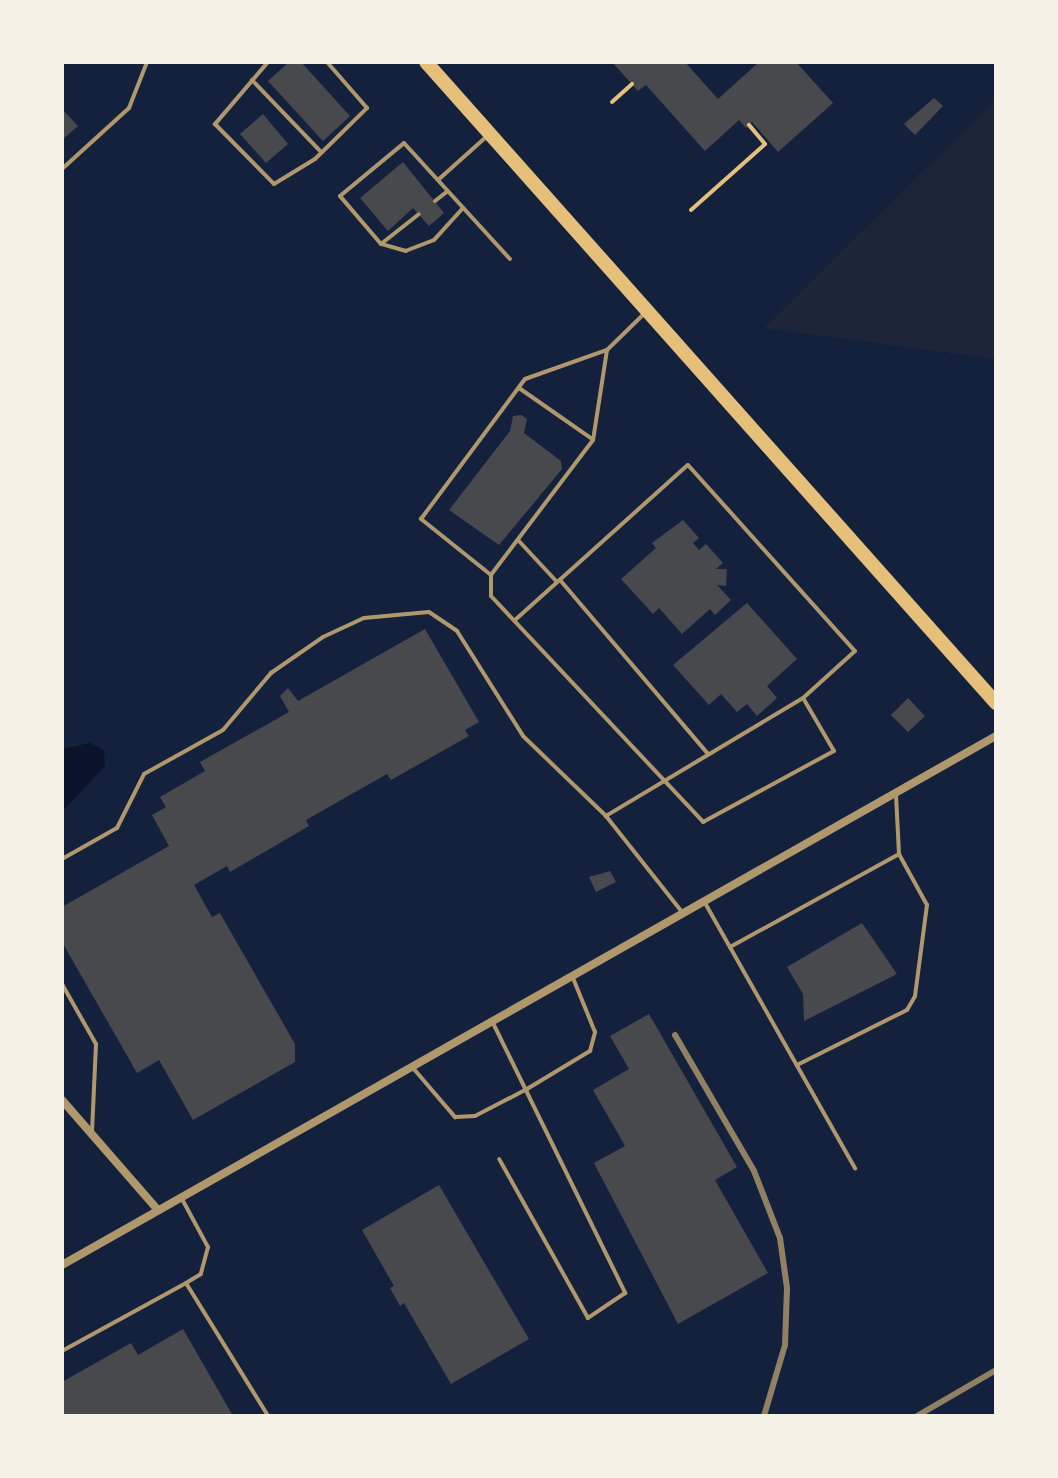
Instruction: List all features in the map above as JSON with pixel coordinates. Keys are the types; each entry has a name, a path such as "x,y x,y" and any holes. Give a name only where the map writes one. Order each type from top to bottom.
{"main road":[{"path":"426,62 996,703"}],"street":[{"path":"62,1265 996,736"},
{"path":"62,1100 158,1210"}],"lane":[{"path":"62,169 129,108 147,62"},
{"path":"268,62 215,124 274,184 321,152 367,108 327,62"},
{"path":"252,80 321,152"},
{"path":"438,180 490,134"},
{"path":"463,208 421,248 406,251 381,244 340,196 404,143 510,259"},
{"path":"435,201 448,191"},
{"path":"381,244 419,214"},
{"path":"491,575 421,519 525,379 607,350 647,310"},
{"path":"607,350 593,440 491,575 491,596 703,822 834,751 803,698"},
{"path":"519,388 593,440"},
{"path":"515,620 688,465 855,651 803,698 606,816"},
{"path":"517,540 558,581 708,754"},
{"path":"62,859 117,828 144,774 223,730 271,673 323,637 391,612 429,612 457,631 523,736 606,816 683,913"},
{"path":"797,1065 907,1010 915,996 927,905 899,854 896,793"},
{"path":"730,947 899,854"},
{"path":"704,901 855,1168"},
{"path":"412,1067 455,1117 475,1116 527,1089 590,1051 595,1032 572,976"},
{"path":"62,984 96,1044 91,1134"},
{"path":"492,1021 625,1293 588,1318 499,1159"},
{"path":"62,1351 201,1274 208,1247 181,1197"},
{"path":"186,1283 268,1416"}],"path":[{"path":"612,102 632,84"},
{"path":"691,210 765,144 749,125"}],"shaded area":[{"path":"996,99 996,359 764,328"},
{"path":"90,743 104,750 105,766 62,812 62,749"}],"building":[{"path":"289,62 301,62 350,116 323,141 268,81"},
{"path":"612,62 685,62 718,99 759,62 796,62 833,103 778,152 752,122 746,128 739,120 705,151 646,85 638,91"},
{"path":"934,98 943,106 915,135 904,124"},
{"path":"62,109 78,126 62,140"},
{"path":"263,114 288,144 266,163 240,134"},
{"path":"403,162 444,213 429,226 413,208 388,231 360,198"},
{"path":"521,415 527,419 524,433 561,461 562,469 499,545 449,510 510,431 513,416"},
{"path":"683,520 699,538 693,543 699,550 706,544 723,563 716,569 727,569 726,586 717,585 731,600 715,615 710,609 682,634 659,608 653,614 621,579 656,548 652,543"},
{"path":"747,603 797,659 767,686 777,698 757,716 747,704 737,712 721,694 709,705 673,665"},
{"path":"425,629 479,722 465,730 469,736 391,780 387,774 306,820 309,826 230,872 227,866 194,885 212,917 220,913 295,1044 295,1062 193,1120 159,1060 137,1073 62,942 62,907 169,846 152,815 166,807 160,797 205,771 200,762 289,712 280,696 288,688 298,701"},
{"path":"908,698 925,716 908,732 891,715"},
{"path":"610,871 616,882 596,892 589,877"},
{"path":"862,923 897,974 804,1021 803,994 787,967"},
{"path":"649,1014 737,1167 715,1180 768,1273 678,1324 594,1163 625,1146 593,1090 629,1069 610,1036"},
{"path":"439,1185 529,1339 451,1384 404,1303 400,1306 390,1288 394,1286 362,1230"},
{"path":"183,1329 233,1416 62,1416 62,1382 131,1343 138,1355"}],"railway":[{"path":"675,1035 754,1171 780,1238 787,1288 785,1345 764,1416"},
{"path":"917,1416 996,1370"}]}
